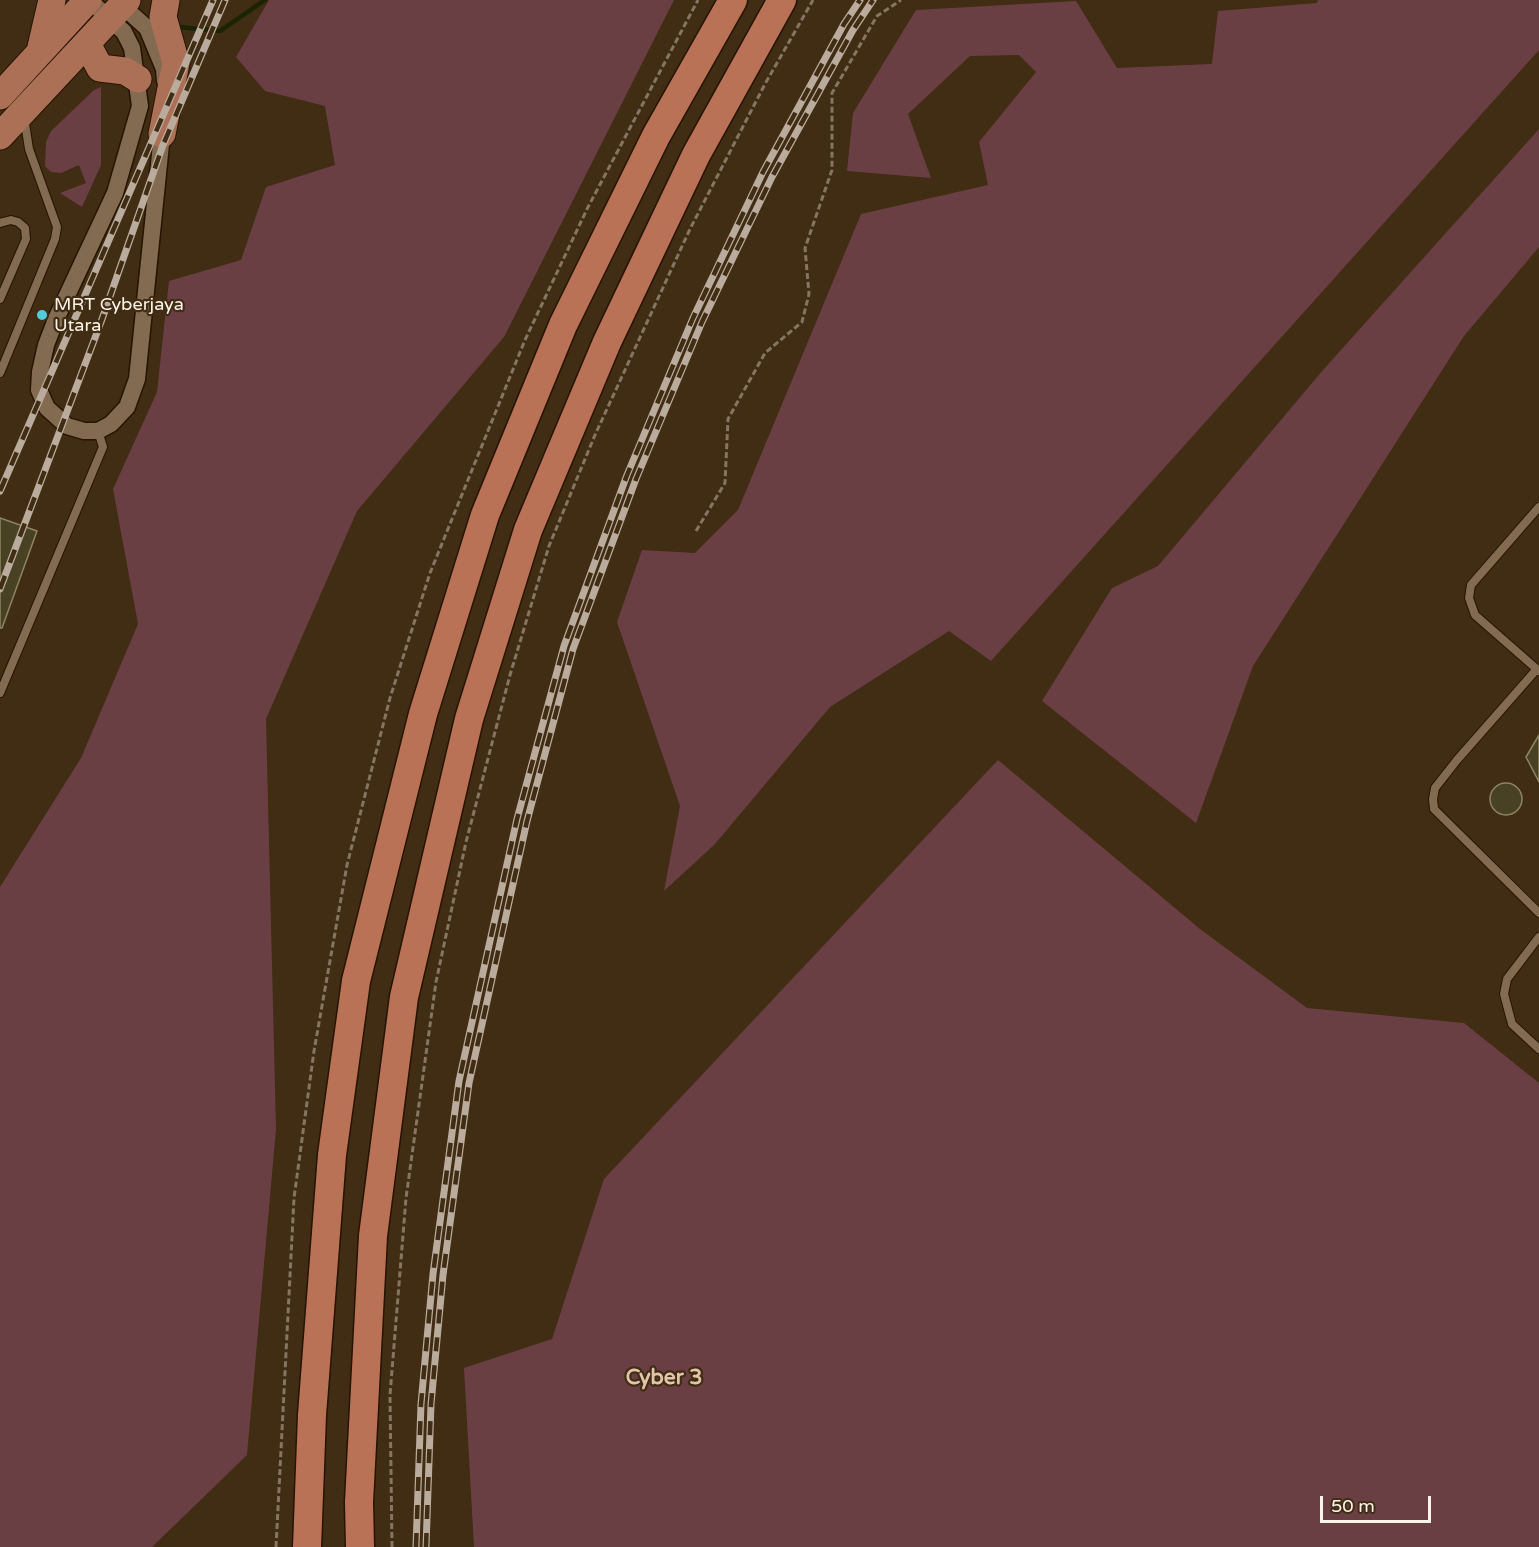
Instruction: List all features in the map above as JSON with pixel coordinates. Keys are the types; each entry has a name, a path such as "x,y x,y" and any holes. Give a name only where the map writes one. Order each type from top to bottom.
{"highway":[{"path":"307,1547 312,1415 334,1144 356,981 423,714 485,515 563,325 656,136 733,0"},
{"path":"360,1547 359,1502 373,1236 404,997 469,719 528,530 607,342 696,155 782,0"}],"main road":[{"path":"41,48 52,0"},
{"path":"0,96 41,48 89,0"},
{"path":"162,134 176,63 164,17 166,0"},
{"path":"0,136 23,114 119,6"},
{"path":"87,44 100,68 125,71 138,79"}],"street":[{"path":"89,0 119,6 147,28 164,69 162,134 137,379 127,407 111,424 98,431 84,431 67,426 47,408 39,390 40,372 56,319 115,193 125,166 140,106 132,48 124,32 119,6"}],"lane":[{"path":"0,374 55,238 57,227 29,149 23,114"},
{"path":"0,224 10,220 18,222 25,228 26,239 0,299"},
{"path":"0,693 103,447 98,431"},
{"path":"1539,507 1471,585 1469,598 1475,615 1538,670 1457,760 1435,788 1433,799 1434,809 1539,914"},
{"path":"1539,937 1508,979 1504,994 1512,1024 1539,1049"}],"path":[{"path":"630,127 698,0"},
{"path":"392,1547 390,1395 408,1187 436,982 466,842 510,675 549,546 595,435 690,229 765,84 813,0"},
{"path":"696,531 725,483 728,419 765,353 802,321 809,294 806,248 832,170 832,93 878,16 901,0"}],"shaded area":[{"path":"269,0 674,0 504,337 357,511 266,719 276,1129 247,1455 152,1547 0,1547 0,887 81,758 138,624 113,489 157,392 169,281 241,260 266,187 335,165 325,106 265,91 236,57"},
{"path":"1318,0 1539,0 1539,50 991,661 949,631 830,707 715,844 664,891 680,806 617,622 642,550 695,553 738,510 861,214 988,185 979,142 1036,72 1019,55 970,56 908,114 931,178 847,171 853,113 916,10 1076,1 1117,68 1212,64 1218,11 1317,3"},
{"path":"101,87 101,165 82,207 60,193 86,183 79,165 61,173 51,172 45,166 46,142 51,131 94,90"},
{"path":"1539,129 1539,247 1464,336 1253,666 1196,823 1042,701 1112,588 1158,566 1323,370"},
{"path":"998,760 1200,929 1307,1008 1464,1023 1539,1083 1539,1547 474,1547 464,1368 552,1339 604,1179"}],"building":[{"path":"0,518 37,531 2,628 0,628"},
{"path":"1539,735 1539,782 1526,757"},
{"path":"1506,783 1517,788 1522,799 1517,810 1506,815 1495,810 1490,799 1495,788"}],"waterway":[{"path":"179,27 220,31 265,0"}],"railway":[{"path":"0,491 213,0"},
{"path":"0,589 101,322 163,145 225,0"},
{"path":"416,1547 421,1404 433,1274 459,1081 517,819 564,646 627,475 693,318 763,172 844,24 860,0"},
{"path":"426,1547 431,1404 443,1275 469,1083 527,821 573,649 636,479 702,322 772,177 853,30 873,0"}],"place":[{"name":"MRT Cyberjaya Utara","path":"42,315"}],"district":[{"name":"Cyber 3","path":"664,1378"}]}
